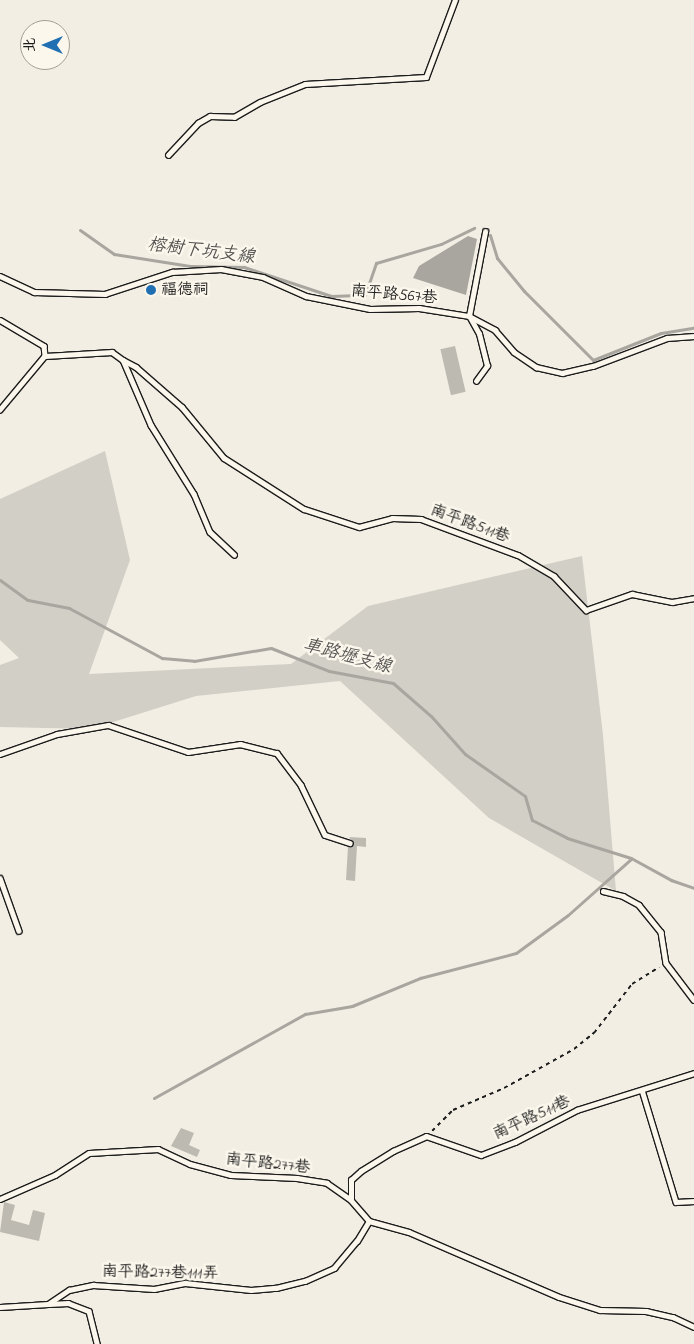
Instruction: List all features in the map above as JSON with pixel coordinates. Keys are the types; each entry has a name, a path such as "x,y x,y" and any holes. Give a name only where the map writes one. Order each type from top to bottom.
{"lane":[{"path":"168,155 198,123 210,116 234,116 260,102 305,84 426,77 455,0"},
{"path":"476,381 487,366 479,334 469,316 485,232"},
{"name":"南平路567巷","path":"0,276 34,292 106,294 172,272 221,269 263,278 306,296 370,309 418,308 469,316 495,330 514,352 536,367 562,373 593,366 667,338 694,336"},
{"path":"0,320 44,346 45,356 0,410"},
{"path":"45,356 112,352 123,360 151,424 194,494 210,532 234,554"},
{"name":"南平路511巷","path":"123,360 136,367 182,407 224,458 304,509 359,527 392,518 421,519 518,555 554,576 586,610 632,594 672,602 694,598"},
{"path":"0,754 57,734 108,725 188,752 240,744 277,753 301,785 325,835 350,842"},
{"path":"0,878 19,931"},
{"path":"603,891 623,896 639,905 661,932 666,963 694,1000"},
{"name":"南平路511巷","path":"426,1136 481,1155 515,1142 577,1110 694,1073"},
{"path":"642,1090 676,1202 694,1201"},
{"path":"351,1200 351,1180 361,1171 393,1151 426,1136"},
{"name":"南平路277巷","path":"0,1199 55,1175 89,1153 158,1149 190,1164 231,1175 297,1178 327,1183 351,1200 369,1221"},
{"path":"369,1221 409,1232 559,1297 600,1310 646,1311 673,1316 694,1327"},
{"name":"南平路277巷111弄","path":"48,1304 69,1290 93,1285 154,1289 185,1283 251,1290 305,1281 334,1268 357,1241 369,1221"},
{"path":"0,1306 68,1303 88,1311 96,1344"}],"path":[{"path":"426,1136 453,1110 504,1088 574,1049 594,1033 632,984 666,963"}],"shaded area":[{"path":"468,236 477,239 466,295 413,278 419,266"},
{"path":"105,451 130,560 89,674 291,664 368,606 582,556 603,735 616,891 489,818 340,681 196,696 91,729 0,727 0,665 19,658 0,640 0,499"}],"building":[{"path":"455,346 466,392 451,395 440,349"},
{"path":"349,837 366,838 366,847 357,846 355,881 346,880 348,847 354,844"},
{"path":"181,1128 194,1133 189,1145 200,1150 197,1157 171,1146"},
{"path":"4,1202 15,1205 11,1220 29,1225 33,1210 45,1213 39,1241 0,1232"}],"waterway":[{"name":"榕樹下坑支線","path":"80,230 114,254 190,266 244,267 331,296 365,295 376,263 441,244 474,228"},
{"name":"榕樹下坑支線","path":"490,235 497,258 524,291 593,360 661,333 694,328"},
{"name":"車路壢支線","path":"0,580 28,600 69,608 162,658 194,661 271,648 329,671 393,683 431,716 465,754 525,796 532,820 567,838 631,858 671,880 694,888"},
{"path":"154,1098 305,1014 352,1006 420,978 516,953 568,915 631,859"}],"place":[{"name":"福德祠","path":"151,290"}]}
